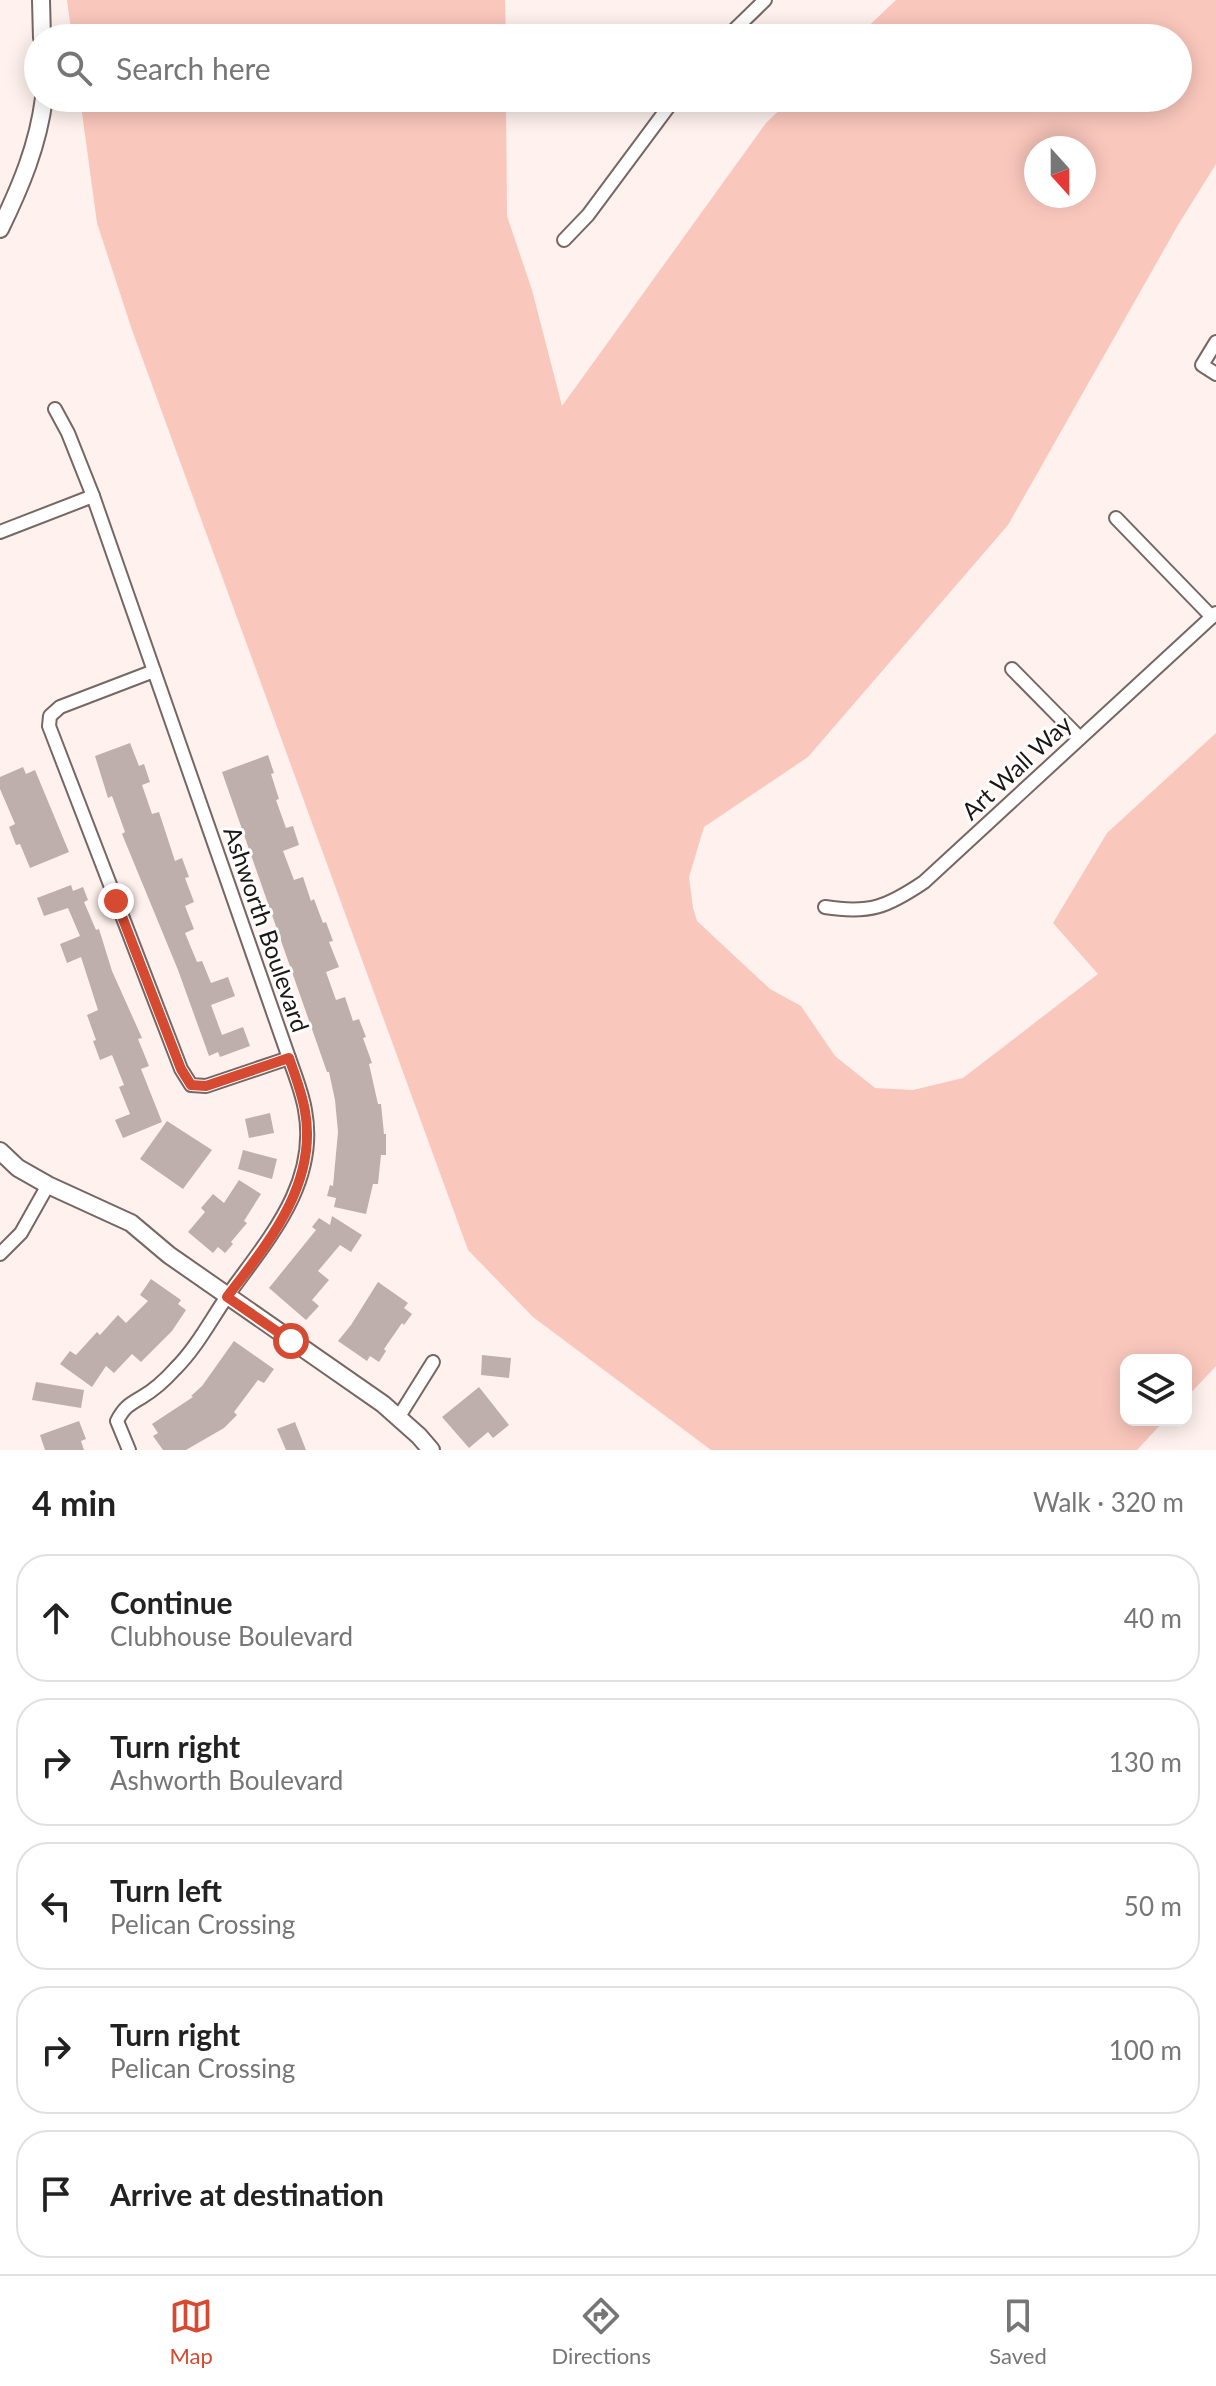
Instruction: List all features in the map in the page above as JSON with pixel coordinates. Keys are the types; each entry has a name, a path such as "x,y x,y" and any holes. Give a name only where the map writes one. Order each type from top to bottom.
{"street":[{"path":"41,0 42,24"},
{"path":"738,24 757,3"},
{"path":"0,229 26,172 42,112"},
{"path":"564,240 588,215 665,112"},
{"path":"1216,342 1202,365 1216,374"},
{"name":"Ashworth Boulevard","path":"55,409 93,496 289,1058 306,1114 308,1141 302,1172 284,1218 227,1297 195,1348 174,1371 123,1409 117,1421 129,1450"},
{"path":"0,532 93,496"},
{"path":"1116,518 1214,615"},
{"name":"Art Wall Way","path":"825,907 863,911 905,895 924,882 1214,615"},
{"path":"1012,669 1080,738"},
{"path":"154,671 60,707 50,716 49,726 181,1069 191,1085 206,1086 289,1058"},
{"path":"0,1151 18,1168 48,1185 131,1223 227,1297 383,1404 431,1450"},
{"path":"0,1254 21,1233 48,1185"},
{"path":"398,1418 433,1362"}],"shaded area":[{"path":"67,0 505,0 506,24 70,24"},
{"path":"896,0 1216,0 1216,164 1178,225 1008,525 808,757 704,827 689,877 697,921 770,989 801,1006 835,1056 875,1088 913,1090 963,1078 1098,974 1053,923 1107,833 1216,733 1216,1366 1192,1392 1192,1354 1120,1354 1120,1426 1159,1426 1137,1450 711,1450 533,1317 468,1250 132,330 97,223 82,112 506,112 507,216 532,290 562,406 766,123 777,112 1192,112 1192,24 871,24"}],"building":[{"path":"130,743 139,766 144,764 150,782 142,785 152,814 159,812 175,861 182,858 189,877 185,878 194,902 185,906 194,929 185,933 197,962 202,961 211,983 228,977 235,996 211,1005 222,1035 243,1027 250,1046 220,1057 218,1052 209,1056 178,970 122,834 125,832 112,796 108,798 95,756"},
{"path":"268,755 279,799 276,800 286,828 293,826 299,845 283,851 294,880 303,877 311,901 314,899 323,923 326,922 333,941 329,942 339,967 326,972 336,1000 345,997 353,1021 359,1019 372,1063 369,1064 378,1104 381,1104 386,1155 381,1155 378,1184 373,1184 366,1214 334,1207 336,1198 327,1196 330,1185 333,1186 338,1132 329,1072 222,772"},
{"path":"23,767 26,774 35,770 69,852 30,868 9,827 15,824 0,789 0,777"},
{"path":"71,885 73,891 83,887 88,900 84,902 96,930 99,929 112,971 142,1038 138,1039 149,1066 141,1069 162,1122 123,1138 115,1120 130,1114 119,1087 124,1085 112,1055 100,1060 93,1041 96,1040 87,1015 98,1010 81,957 67,963 60,944 80,936 68,908 44,916 37,898"},
{"path":"270,1113 274,1133 249,1138 245,1119"},
{"path":"167,1121 212,1150 183,1189 140,1159"},
{"path":"243,1150 277,1159 272,1179 238,1169"},
{"path":"239,1180 261,1194 244,1221 247,1223 231,1242 233,1244 225,1253 218,1247 213,1253 188,1232 205,1212 201,1208 213,1194 224,1203"},
{"path":"332,1216 362,1235 351,1252 340,1245 318,1271 329,1280 312,1300 319,1306 306,1320 269,1288 316,1230 312,1227 319,1218 330,1225"},
{"path":"151,1279 181,1300 178,1304 186,1310 172,1331 141,1362 132,1354 114,1373 106,1366 92,1387 60,1364 70,1351 76,1355 97,1332 100,1335 118,1315 126,1323 148,1301 140,1295"},
{"path":"378,1282 408,1303 404,1308 412,1314 384,1349 386,1351 379,1362 370,1356 367,1361 338,1341"},
{"path":"234,1341 274,1369 264,1383 258,1380 234,1412 237,1415 224,1428 186,1450 163,1450 153,1436 158,1433 152,1424 193,1397"},
{"path":"482,1355 511,1358 509,1378 481,1375"},
{"path":"36,1382 84,1390 81,1408 32,1400"},
{"path":"479,1387 509,1425 493,1438 488,1432 469,1448 442,1417"},
{"path":"79,1421 86,1439 81,1441 84,1450 45,1450 40,1435"},
{"path":"295,1422 306,1450 286,1450 277,1429"}],"route":[{"path":"116,901 181,1069 191,1085 206,1086 289,1058 306,1114 308,1141 300,1182 284,1218 227,1297 291,1341"}]}
